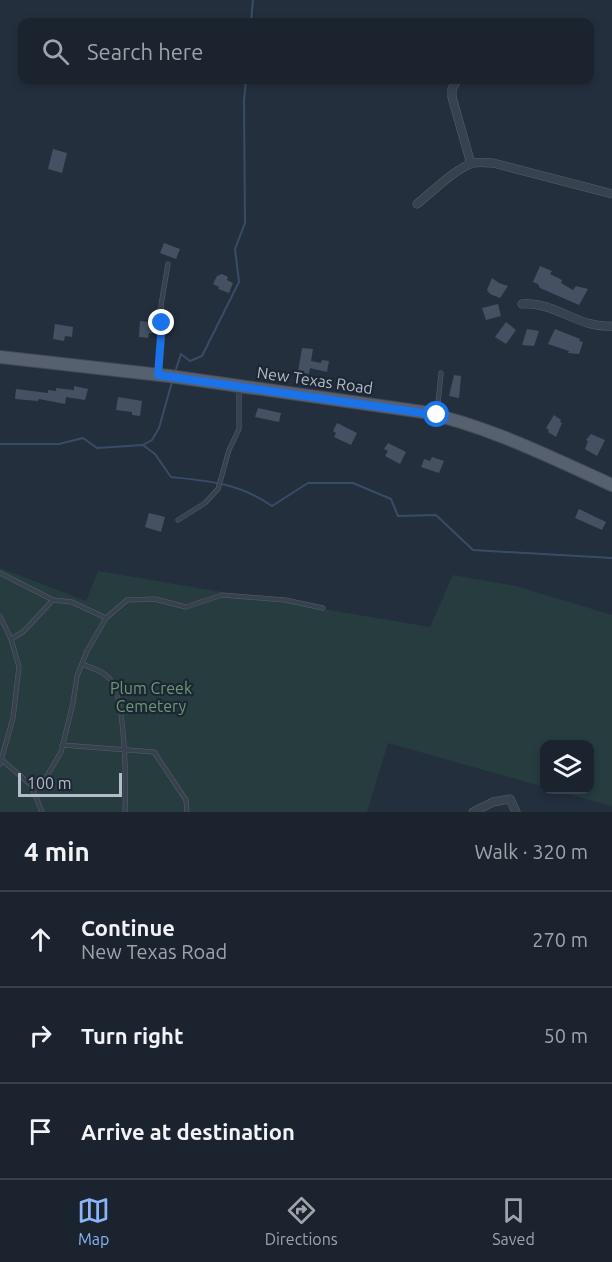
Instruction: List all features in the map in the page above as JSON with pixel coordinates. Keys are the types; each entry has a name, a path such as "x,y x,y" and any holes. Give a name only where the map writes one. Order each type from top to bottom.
{"main road":[{"name":"New Texas Road","path":"0,357 158,375 437,415 496,432 612,485"}],"street":[{"path":"455,84 452,88 452,97 471,164"},
{"path":"417,204 461,169 471,164 493,163 612,194"},
{"path":"522,304 544,305 585,323 612,326"},
{"path":"473,812 494,802 510,800 516,812"}],"lane":[{"path":"158,375 161,305 168,264"},
{"path":"437,415 441,373"},
{"path":"178,520 205,503 218,489 229,450 239,429 239,386"},
{"path":"0,573 53,600 72,602 106,618"},
{"path":"31,785 44,781 61,752 74,703 77,676 82,664 106,618 127,600 155,599 186,607 222,595 285,600 323,608"},
{"path":"11,639 23,632 53,600"},
{"path":"0,616 11,639 19,667 14,718 1,762 31,785 42,812"},
{"path":"82,664 103,672 113,682 121,715 125,812"},
{"path":"62,745 154,752 186,800 187,812"}],"green space":[{"name":"Plum Creek Cemetery","path":"0,568 86,601 98,571 430,627 453,575 516,586 612,615 612,806 567,794 594,794 594,740 540,740 540,786 388,743 367,812 0,812"}],"building":[{"path":"53,149 67,153 62,173 48,169"},
{"path":"164,243 180,249 176,259 160,253"},
{"path":"540,266 552,271 550,274 562,280 561,283 573,290 576,286 588,289 579,305 540,288 533,282"},
{"path":"222,274 233,283 229,293 218,289 219,287 213,284 217,276"},
{"path":"492,278 508,286 500,298 490,294 487,290"},
{"path":"498,304 501,316 486,320 482,308"},
{"path":"140,321 158,323 157,333 149,333 148,338 139,337"},
{"path":"506,322 516,330 506,344 495,337"},
{"path":"55,324 73,327 72,337 65,336 64,341 53,339"},
{"path":"527,329 539,331 534,346 522,345"},
{"path":"555,329 583,342 579,354 568,353 569,351 548,344"},
{"path":"302,348 313,349 311,361 321,363 322,360 329,361 327,372 310,368 309,374 298,372"},
{"path":"454,375 461,376 459,398 449,396"},
{"path":"74,386 88,389 85,400 66,397 65,404 39,399 38,401 15,399 16,389 48,393 48,390 56,391 56,388 74,390"},
{"path":"118,397 142,401 140,416 132,415 132,412 116,410"},
{"path":"258,408 281,413 279,422 255,417"},
{"path":"554,415 562,423 556,437 546,428"},
{"path":"337,423 357,433 351,445 334,437 336,433 333,431"},
{"path":"591,434 605,440 597,456 585,449 588,441 586,440"},
{"path":"388,443 406,452 400,464 385,456 388,451 384,449"},
{"path":"432,457 444,461 439,473 421,467 424,459 430,461"},
{"path":"579,509 606,522 602,530 575,518"},
{"path":"149,513 165,517 161,532 145,527"}],"waterway":[{"path":"251,18 253,0"},
{"path":"175,372 181,354 190,361 202,356 239,282 235,249 245,223 246,84"},
{"path":"0,444 59,444 83,438 97,448 143,445 152,440 159,428 172,382"},
{"path":"143,445 155,454 171,477 223,484 248,492 272,506 308,483 353,483 391,499 398,516 436,515 473,550 612,558"}],"route":[{"path":"162,323 158,375 437,415"}]}
